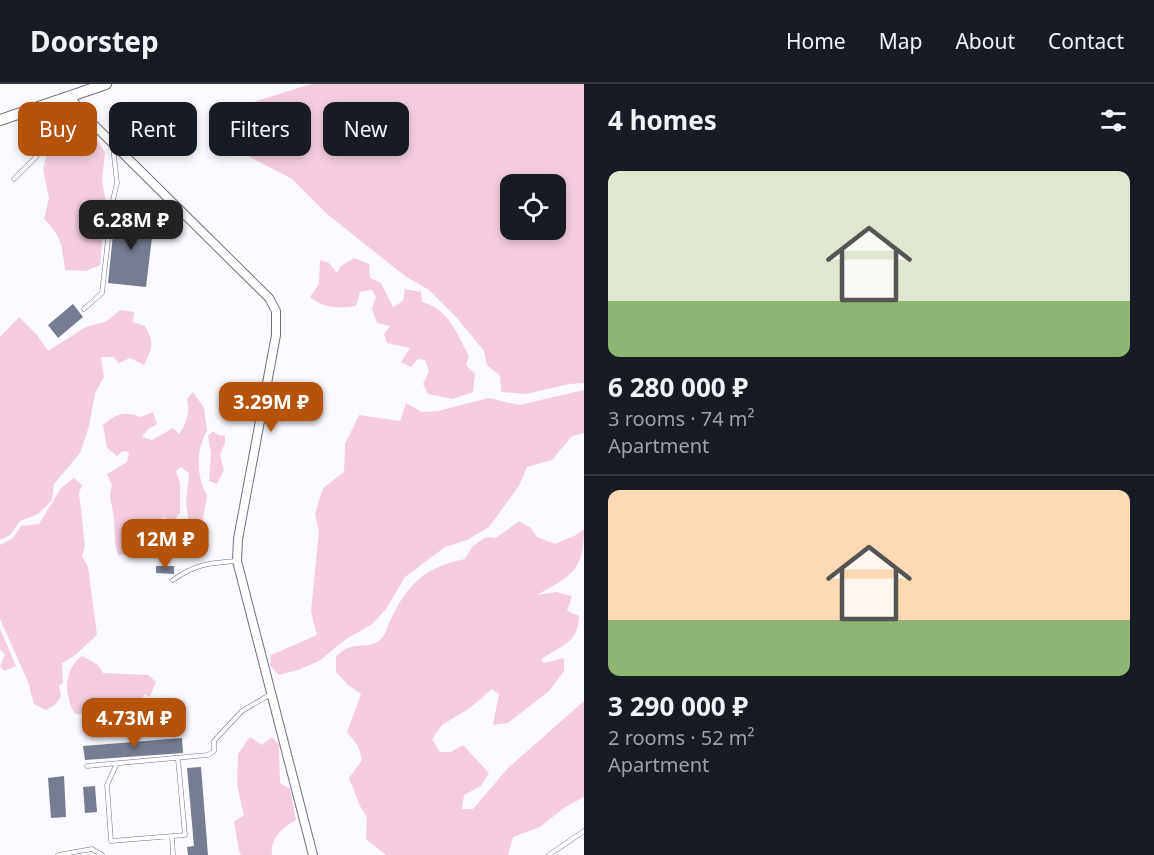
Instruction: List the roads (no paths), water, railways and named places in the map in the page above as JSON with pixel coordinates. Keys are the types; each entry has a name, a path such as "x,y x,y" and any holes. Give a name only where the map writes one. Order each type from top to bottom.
{"street":[{"path":"55,102 106,84"},
{"path":"70,97 86,117 109,139"},
{"path":"0,120 18,114"},
{"path":"126,156 269,298 276,311 276,335 238,539 237,561 313,855"}],"lane":[{"path":"14,179 36,156"},
{"path":"84,309 102,293 112,204 117,183 114,156"},
{"path":"112,204 145,208"},
{"path":"172,580 186,570 202,564 237,561"},
{"path":"87,766 208,755 214,751 214,741 242,711 272,694"},
{"path":"117,764 107,785 111,841 185,835 178,759"},
{"path":"549,855 584,831"},
{"path":"172,836 173,855"},
{"path":"58,855 92,849 102,855"}]}
